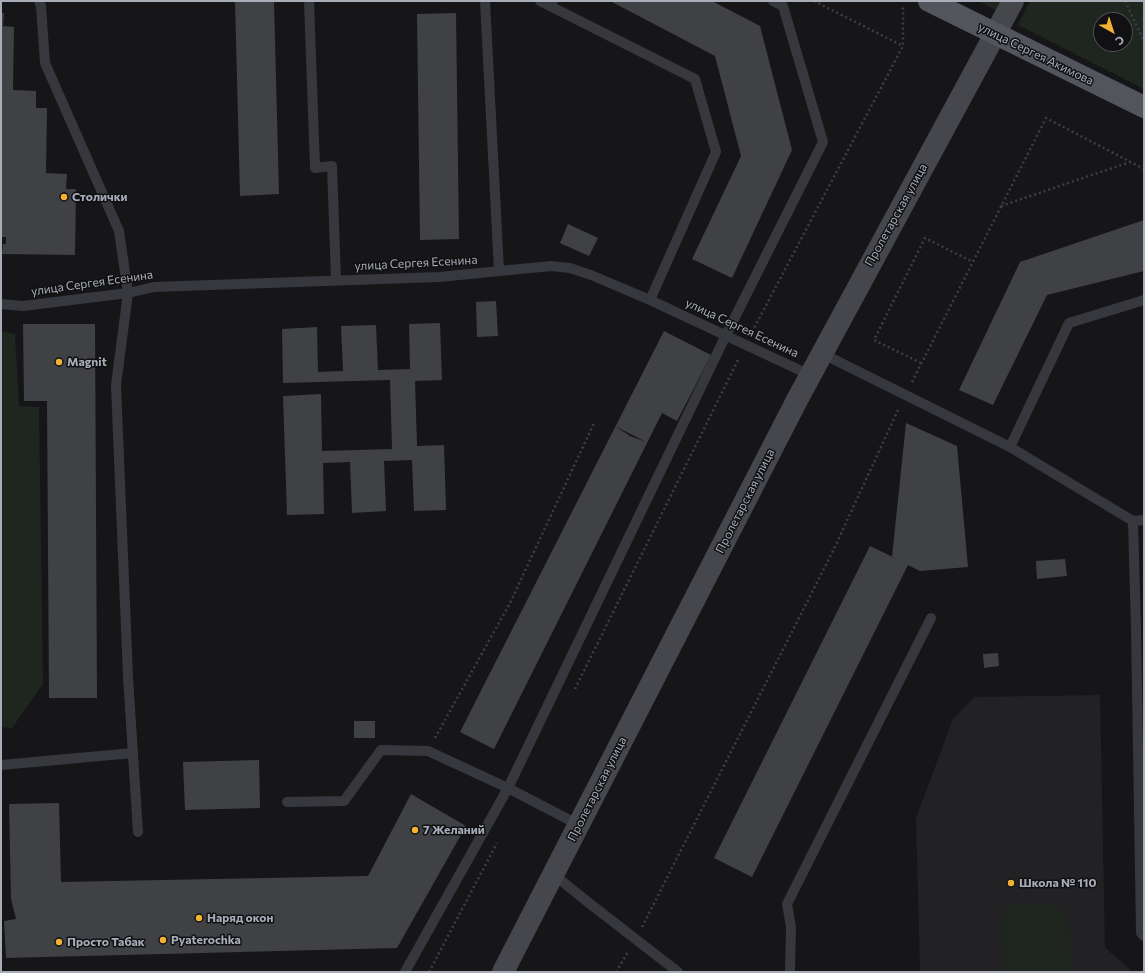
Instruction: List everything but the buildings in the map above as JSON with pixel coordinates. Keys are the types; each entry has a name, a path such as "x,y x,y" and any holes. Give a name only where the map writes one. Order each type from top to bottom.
{"main road":[{"name":"улица Сергея Акимова","path":"929,1 1144,107"},
{"name":"Пролетарская улица","path":"503,972 810,375 1013,1"}],"lane":[{"path":"39,1 41,6 45,63 119,231 128,293 116,385 128,677 138,832"},
{"path":"309,1 315,168 332,166 336,280"},
{"path":"485,1 499,271"},
{"path":"540,1 551,3 695,79 716,152 650,300"},
{"path":"405,972 508,788 726,335 822,142 783,6 773,1"},
{"name":"улица Сергея Есенина","path":"1,304 22,306 128,293 154,287 439,277 551,266 570,268 650,300 810,375"},
{"path":"1010,447 1069,323 1144,300"},
{"path":"822,353 1010,447 1132,521 1144,520"},
{"path":"1132,521 1136,628 1141,932 1144,936"},
{"path":"790,972 791,927 787,904 931,618"},
{"path":"1136,628 1144,642"},
{"path":"287,802 344,801 381,750 428,751 508,788 579,825"},
{"path":"1,765 133,753"},
{"path":"553,874 678,972"}],"path":[{"path":"814,1 903,46"},
{"path":"1125,1 1144,41"},
{"path":"572,696 746,344 903,46 903,6"},
{"path":"616,972 636,939 830,558 905,394 1046,118 1144,169"},
{"path":"1001,206 1130,162"},
{"path":"921,363 874,340 925,238 973,262"},
{"path":"428,751 510,603 595,421"},
{"path":"429,972 500,838"}],"shaded area":[{"path":"978,1 1003,1 998,11"},
{"path":"1030,1 1144,1 1144,89 1018,25"},
{"path":"1,331 15,334 19,406 39,407 43,684 12,728 1,727"},
{"name":"Школа № 110","path":"1100,695 1105,948 1133,972 920,972 916,818 953,719 974,697"},
{"path":"1013,904 1055,905 1065,912 1068,921 1071,972 1004,972 1003,916 1005,909"}],"place":[{"name":"Столички","path":"64,197"},
{"name":"Magnit","path":"59,362"},
{"name":"7 Желаний","path":"415,830"},
{"name":"Школа № 110","path":"1011,883"},
{"name":"Наряд окон","path":"199,918"},
{"name":"Pyaterochka","path":"163,940"},
{"name":"Просто Табак","path":"59,942"}]}
